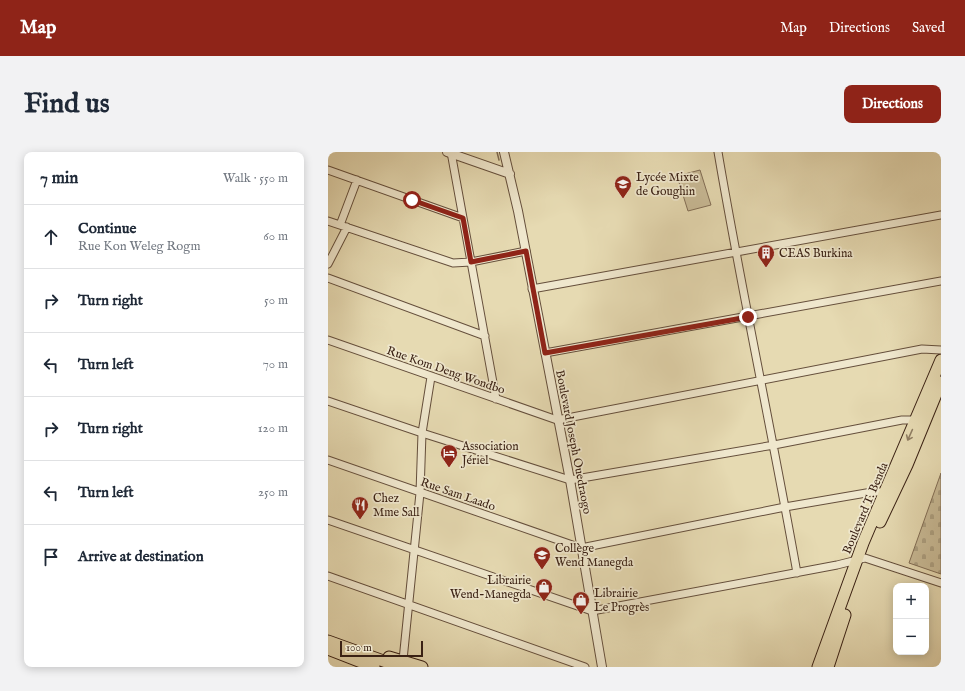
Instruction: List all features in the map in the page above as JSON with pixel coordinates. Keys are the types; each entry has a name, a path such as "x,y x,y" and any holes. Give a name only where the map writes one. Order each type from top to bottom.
{"highway":[{"name":"Boulevard T. Benda","path":"818,667 861,559 885,492 917,420 941,360"},
{"name":"Boulevard T. Benda","path":"828,667 861,559 907,465 941,382"},
{"path":"328,641 375,662"},
{"path":"328,649 375,662 392,657 401,664 422,667"}],"street":[{"name":"Boulevard Joseph Ouedraogo","path":"504,152 526,251 557,420 570,480 602,667"},
{"path":"718,152 797,573"},
{"path":"450,153 510,174"},
{"path":"450,153 486,336 496,399"},
{"path":"328,170 463,218"},
{"path":"328,264 343,226 357,180"},
{"path":"532,289 941,215"},
{"path":"328,221 446,261 461,263 471,262 526,251"},
{"path":"328,278 486,336"},
{"path":"545,353 941,281"},
{"name":"Rue Kom Deng Wondbo","path":"328,340 557,420"},
{"path":"557,420 922,349 941,350"},
{"path":"401,664 416,551 422,433 431,376"},
{"path":"328,401 422,433 570,480 774,445 902,420 917,420"},
{"name":"Rue Sam Laado","path":"328,460 581,548"},
{"path":"581,548 785,507 872,492 885,492"},
{"path":"328,520 592,611 797,573 861,559 941,583"},
{"path":"328,576 585,667"}],"green space":[{"path":"700,170 711,205 688,211 677,176"},
{"path":"941,473 941,574 909,563"}],"waterway":[{"path":"497,152 499,160"}],"place":[{"name":"Lycée Mixte de Goughin","path":"623,199"},
{"name":"CEAS Burkina","path":"766,268"},
{"name":"Association Jériel","path":"449,468"},
{"name":"Chez Mme Sall","path":"360,520"},
{"name":"Collège Wend Manegda","path":"542,570"},
{"name":"Librairie Wend-Manegda","path":"544,602"},
{"name":"Librairie Le Progrès","path":"581,615"}],"route":[{"path":"412,200 463,218 471,262 526,251 545,353 748,317"}]}
